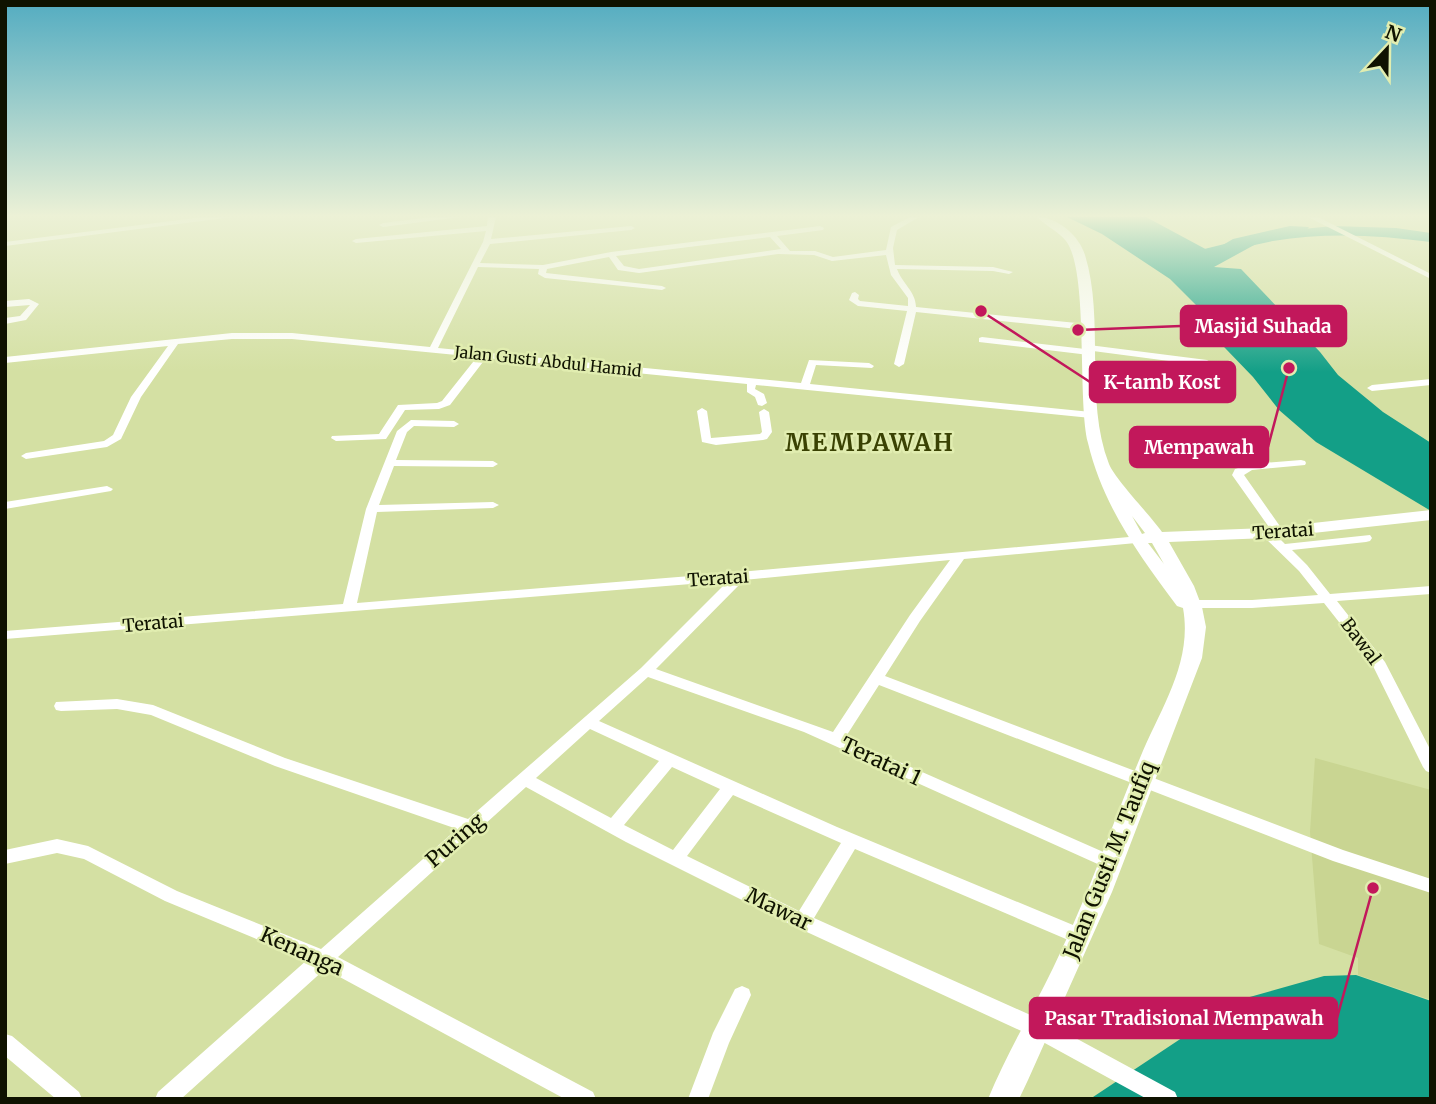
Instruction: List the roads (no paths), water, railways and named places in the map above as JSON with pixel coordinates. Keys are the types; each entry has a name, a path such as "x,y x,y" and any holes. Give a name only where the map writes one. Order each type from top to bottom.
{"main road":[{"path":"1080,269 1089,350 1091,415 1103,468 1115,501 1136,539 1159,572 1191,608"},
{"path":"1103,468 1157,538 1191,608"},
{"name":"Teratai","path":"1136,539 1276,537 1431,515"},
{"name":"Jalan Gusti M. Taufiq","path":"1003,1099 1039,1029 1111,863 1187,672 1195,639 1191,608"}],"street":[{"path":"433,349 474,269"},
{"path":"543,269 542,274 545,275 659,287 665,277 665,269"},
{"path":"623,269 639,271 660,269"},
{"path":"893,269 898,285 912,298 912,309 899,364"},
{"path":"969,269 1009,272"},
{"path":"1414,269 1431,277"},
{"path":"855,295 853,300 858,303 1087,327"},
{"path":"5,304 35,304 23,318 5,321"},
{"name":"Jalan Gusti Abdul Hamid","path":"5,360 232,337 292,336 1091,415"},
{"path":"982,340 1207,363"},
{"path":"26,456 107,444 115,439 136,397 174,343"},
{"path":"336,438 382,437 402,407 446,404 484,354"},
{"path":"805,386 812,362 869,366"},
{"path":"702,411 706,440 716,442 763,437 767,432 763,407 760,396 750,390 752,381"},
{"path":"1372,388 1431,382"},
{"path":"349,607 372,509 402,431 407,425 454,424"},
{"name":"Bawal","path":"1301,463 1250,467 1239,471 1238,475 1276,537 1378,662 1431,767"},
{"path":"389,464 493,464"},
{"path":"5,506 107,489"},
{"path":"372,509 493,505"},
{"path":"1276,537 1366,538"},
{"name":"Teratai","path":"5,635 740,576 1136,539"},
{"path":"836,740 915,618 959,557"},
{"name":"Puring","path":"165,1099 646,671 740,576"},
{"path":"1191,608 1431,590"},
{"name":"Teratai 1","path":"646,671 836,740 1111,863"},
{"path":"876,678 1339,856 1431,886"},
{"path":"61,706 117,704 153,710 280,762 469,827"},
{"path":"588,722 851,841 1079,936"},
{"path":"613,827 668,760"},
{"name":"Mawar","path":"525,779 613,827 802,921 1039,1029 1168,1099"},
{"path":"676,859 730,787"},
{"path":"802,921 851,841"},
{"name":"Kenanga","path":"5,857 57,846 71,847 171,896 322,958 586,1099"},
{"path":"698,1099 720,1040 742,995"},
{"path":"5,1043 72,1099"}],"water":[{"path":"1154,269 1241,269 1320,352 1338,375 1383,412 1431,443 1431,511 1316,442 1279,410 1253,377 1198,320 1196,305 1170,279"},
{"path":"1356,975 1431,1001 1431,1099 1090,1099 1239,1000 1324,976"}],"place":[{"name":"K-tamb Kost","path":"981,311"},
{"name":"Masjid Suhada","path":"1078,330"},
{"name":"Mempawah","path":"1289,368"},
{"name":"Pasar Tradisional Mempawah","path":"1373,888"}],"district":[{"name":"MEMPAWAH","path":"870,442"}]}
